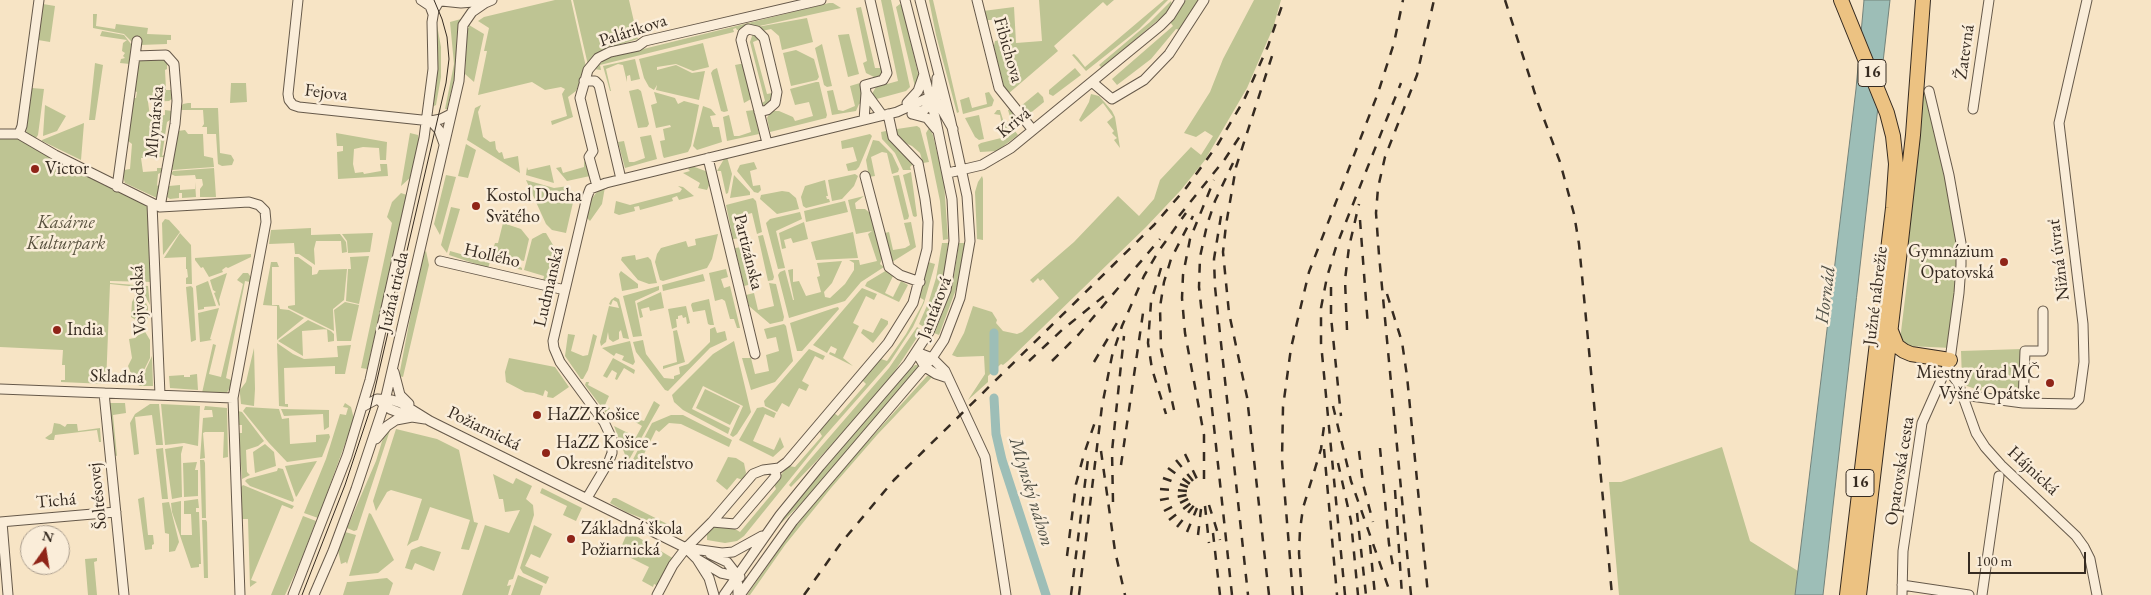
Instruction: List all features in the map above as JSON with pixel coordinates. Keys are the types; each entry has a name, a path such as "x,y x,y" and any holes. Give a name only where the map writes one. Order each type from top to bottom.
{"highway":[{"name":"Južné nábrežie","path":"1841,0 1884,103 1896,164 1893,208 1847,595"},
{"name":"Južné nábrežie","path":"1859,595 1912,144 1924,3"},
{"path":"1891,331 1897,346 1911,354 1949,364"},
{"path":"1886,370 1898,359 1911,354"}],"street":[{"path":"19,134 22,126 39,0"},
{"name":"Fejova","path":"298,0 288,94 289,100 293,105 429,120 442,119 451,114"},
{"path":"421,0 430,6 433,14"},
{"path":"432,0 467,3 493,0"},
{"name":"Južná trieda","path":"293,595 347,456 364,406 429,120 433,69 433,14 440,0"},
{"name":"Južná trieda","path":"314,595 333,551 371,446 382,401 393,369 459,80 463,25 475,9 493,0"},
{"name":"Palárikova","path":"597,186 589,157 592,151 580,103 580,93 584,81 588,70 594,62 610,52 638,46 645,41 778,5 821,0"},
{"path":"864,120 866,93 864,85 883,80 887,73 870,0"},
{"name":"Jantárová","path":"739,595 793,522 932,358 944,340 960,298 968,263 970,241 963,171 920,0"},
{"name":"Fibichova","path":"977,0 997,84 1032,129"},
{"name":"Krivá","path":"948,173 982,166 998,157 1166,20 1180,0"},
{"path":"1092,82 1112,99 1144,80 1169,54 1204,0"},
{"name":"Žatevná","path":"1973,109 1988,0"},
{"name":"Nižná úvrať","path":"1963,395 2023,403 2074,404 2079,399 2084,362 2083,324 2059,123 2087,0"},
{"name":"Jantárová","path":"724,595 767,532 820,466 897,378 929,332 938,310 952,260 953,217 948,173 932,100 904,2"},
{"path":"759,112 767,110 775,103 777,92 764,38 757,31 748,29 743,32 741,40 759,112 767,143"},
{"path":"135,56 137,41"},
{"name":"Mlynárska","path":"117,187 135,56 163,54 170,58 174,64 177,101 175,124 156,206"},
{"path":"912,114 932,100 938,69"},
{"path":"897,112 916,95 924,73"},
{"path":"584,81 595,81 599,85 621,179"},
{"name":"Opatovská cesta","path":"1902,595 1903,551 1922,423 1949,364 1959,293 1961,243 1949,175 1929,92"},
{"path":"657,595 673,565 686,548 712,522 753,474 763,470 775,470 788,462 888,343 910,309 920,282 927,249 928,222 920,167 916,159 893,137 885,115 866,93"},
{"path":"597,186 897,112 932,100"},
{"path":"932,100 953,129"},
{"path":"897,112 927,118 939,134"},
{"path":"429,120 442,134 444,145"},
{"path":"0,134 19,134 156,206 253,203 265,211 266,222 233,398 240,595"},
{"name":"Partizánska","path":"708,158 755,354"},
{"path":"865,176 888,267 900,275 920,282"},
{"name":"Ludmanská","path":"587,498 609,461 612,453 612,439 604,422 560,362 554,348 554,337 587,196 590,189 597,186"},
{"name":"Vojvodská","path":"156,206 160,395"},
{"name":"Hollého","path":"440,261 565,290"},
{"path":"2023,403 2025,351 2042,351 2043,311"},
{"path":"916,352 932,358 942,366 984,457 988,472 1006,595"},
{"path":"916,352 925,367 936,374 948,378"},
{"name":"Hájnická","path":"1949,364 1963,395 1976,432 1985,447 2001,465 2076,536 2084,547 2090,559 2097,595"},
{"name":"Požiarnická","path":"393,369 397,388 402,398 428,420"},
{"path":"364,406 382,401 371,386 370,380"},
{"name":"Skladná","path":"0,389 233,398"},
{"name":"Šoltésovej","path":"104,393 124,595"},
{"name":"Požiarnická","path":"382,401 412,417 428,420"},
{"name":"Požiarnická","path":"382,401 401,403 428,420 686,548 697,559 709,578 714,595"},
{"path":"371,446 390,424 396,420 412,417"},
{"path":"712,522 735,524 776,476 775,470"},
{"path":"1982,595 1999,476"},
{"name":"Tichá","path":"1,522 116,512"},
{"path":"1,522 8,595"},
{"name":"Požiarnická","path":"686,548 722,553 733,552 750,544 767,532"},
{"name":"Požiarnická","path":"702,550 727,562 736,577"},
{"path":"697,559 721,573 736,577 754,574"},
{"path":"736,577 739,595"},
{"path":"1902,585 1968,595"}],"green space":[{"path":"555,0 571,0 586,67 576,91 568,97 573,117 552,125 551,121 567,116 562,94 565,89 561,87 545,90 532,82 478,95 487,51 484,51 489,28 478,21 484,17"},
{"path":"573,0 629,0 638,39 608,48 588,65"},
{"path":"881,0 891,0 910,87 906,91 873,100 873,92 876,87 898,81"},
{"path":"929,0 933,0 959,112 957,113 936,35"},
{"path":"1039,0 1114,0 1107,6 1103,2 1054,46 1058,51 1008,94 1001,85 996,73 1000,72 998,65 994,65 992,54 995,41 1007,39 1007,27 999,27 998,20 988,20 990,36 983,11 1014,7 1016,43 1042,41"},
{"path":"1164,0 1168,0 1139,29 1086,71 1072,55 1074,54 1085,67"},
{"path":"1186,0 1198,0 1181,30 1176,29 1151,59 1117,85 1112,79 1173,26 1170,22"},
{"path":"1254,0 1281,0 1273,28 1247,88 1205,160 1181,190 1146,227 1008,361 1003,365 1001,364 988,376 988,382 968,400 985,374 984,356 957,357 952,355 964,333 973,306 992,312 997,320 996,323 1003,331 1017,334 1022,332 1059,298 1043,279 1040,281 1038,278 1033,283 1030,280 1074,242 1118,196 1139,216 1154,199 1160,180 1191,147 1201,155 1213,136 1205,131 1196,137 1184,133 1210,92 1223,59"},
{"path":"1171,1 1172,5 1165,14 1102,68 1099,65 1150,22"},
{"path":"833,3 841,8 755,27 737,30 736,28 733,29 734,32 600,65 601,70 594,69 607,58"},
{"path":"43,4 55,6 50,42 38,40"},
{"path":"900,4 917,69 919,80 916,91 896,7"},
{"path":"861,7 875,68 883,70 880,77 876,78 866,73 863,63 867,61 856,8"},
{"path":"93,14 97,14 96,26 115,29 116,24 148,28 147,34 171,35 171,40 167,40 167,44 140,45 141,39 134,38 133,43 124,34 93,28"},
{"path":"807,18 813,42 782,50 779,36 771,29 762,31 757,27"},
{"path":"461,19 457,32 455,75 447,109 445,109 454,64 450,22"},
{"path":"437,25 441,47 441,77 436,105 432,107 437,69"},
{"path":"469,25 484,34 474,82 465,74"},
{"path":"102,31 124,35 131,44 130,64 120,63 121,59 125,58 123,56 125,53 122,51 123,43 127,40 100,36"},
{"path":"753,33 758,38 758,40 753,42 767,94 772,93 773,97 764,107 762,103 765,101 750,42"},
{"path":"849,34 859,74 848,77 838,35"},
{"path":"703,43 709,67 693,71 676,64 657,67 657,70 676,65 692,73 705,71 699,100 656,90 657,85 654,90 649,87 644,78 639,59"},
{"path":"822,44 832,86 827,87 824,85 815,48"},
{"path":"796,50 814,59 819,77 817,80 791,86 783,53"},
{"path":"164,58 171,63 167,63 167,69 165,70 166,90 173,90 173,98 169,101 148,102 150,116 165,115 165,110 172,111 173,118 167,122 162,156 167,153 164,157 141,158 143,172 157,171 157,168 164,168 164,171 158,174 157,186 161,183 159,199 125,183 123,177 124,170 130,169 132,144 127,140 133,98 136,98 137,92 134,91 138,59"},
{"path":"635,59 640,79 631,81 630,75 627,76 627,82 623,65 618,64 606,69 610,91 603,66"},
{"path":"95,63 103,65 95,120 89,120"},
{"path":"743,64 751,99 744,103 735,65"},
{"path":"717,68 728,111 724,112 721,111 711,73"},
{"path":"1075,68 1081,75 1053,96 1049,94 1049,90"},
{"path":"819,82 827,115 826,118 770,132 767,118 771,111 779,111 793,117 795,121 813,116 809,102 795,105 790,89"},
{"path":"231,83 246,83 247,102 230,103"},
{"path":"860,83 863,103 859,104 856,111 832,115 827,91 833,90 838,110 843,111 855,106 850,86"},
{"path":"32,88 44,89 36,138 26,133"},
{"path":"638,89 641,91 649,124 647,127 638,128 629,91"},
{"path":"1923,91 1929,91 1961,243 1952,348 1907,346 1900,340 1910,258 1909,239"},
{"path":"654,92 675,98 678,104 684,101 699,105 691,146 688,152 664,158 660,141 665,140 663,129 671,127 670,125 656,128 651,105 657,103"},
{"path":"989,92 994,100 992,106 963,114 960,100 969,97 972,108 987,104 985,93"},
{"path":"1038,92 1043,97 1044,102 1028,115 1021,106"},
{"path":"1091,94 1099,96 1112,111 1115,117 1120,148 1114,140 1117,138 1112,133 1114,131 1107,122 1113,117 1103,103 1081,122 1079,120 1089,102"},
{"path":"191,103 191,108 218,108 220,153 231,155 234,160 232,165 222,166 218,164 216,134 207,134 207,127 202,127 204,124 203,110 179,110 183,104"},
{"path":"45,105 66,116 57,131 43,136"},
{"path":"481,105 478,112 483,137 490,142 495,141 496,149 499,153 502,152 504,159 518,156 520,173 467,140 475,108"},
{"path":"703,106 711,109 716,115 710,116 713,127 719,127 722,142 697,150 693,146"},
{"path":"1011,109 1022,122 1004,135 1000,115 994,114 997,110 1000,110 1004,123 1011,120 1008,110"},
{"path":"754,110 759,134 727,141 723,117 729,115 734,136 739,136 751,132 746,111"},
{"path":"979,115 984,139 979,140 975,137 965,118"},
{"path":"84,123 81,160 42,141 42,140"},
{"path":"917,126 920,128 929,162 923,163 920,153 912,146 903,142 896,132 897,129"},
{"path":"929,128 933,135 944,183 948,239 943,240 940,201 926,133"},
{"path":"185,130 188,134 203,134 204,156 213,158 214,167 172,170 178,131"},
{"path":"886,131 890,140 914,163 910,167 911,170 903,170 895,153 882,139 881,132"},
{"path":"1015,131 1018,135 997,151 980,152 978,145 981,143 1005,137"},
{"name":"Kasárne Kulturpark","path":"8,133 152,204 154,282 110,281 110,283 148,286 150,305 145,296 137,290 138,287 110,284 106,384 61,382 61,380 65,380 65,365 62,365 63,350 0,347 0,138"},
{"path":"336,133 387,142 386,160 380,160 379,148 363,147 354,149 353,164 355,173 363,172 364,174 381,171 380,164 387,164 388,176 338,179 337,152 343,151 343,146 337,146"},
{"path":"410,133 418,135 419,140 411,177 401,186"},
{"path":"870,134 872,136 859,167 856,170 848,171 846,164 857,161 853,147 842,149 841,141"},
{"path":"651,135 657,159 625,168 618,142 624,141 629,162 634,162 645,158 640,137"},
{"path":"873,140 879,141 892,154 899,169 898,172 892,174 887,153 882,152 871,157 875,176 869,177 866,160"},
{"path":"466,144 476,150 468,178 458,176"},
{"path":"727,157 732,174 728,193 726,194 721,171 717,171"},
{"path":"584,160 590,176 567,181 556,168 561,167 563,173 584,167"},
{"path":"754,162 757,169 750,171 753,186 760,185 761,190 758,193 754,192 737,171 740,165"},
{"path":"550,165 554,183 526,175 527,167 528,170"},
{"path":"692,166 708,172 710,183 707,190 698,188 700,183 683,173 690,171 688,169"},
{"path":"214,168 216,197 200,197 200,189 203,185 202,179 196,179 195,175 175,176 171,174 173,171"},
{"path":"911,172 917,216 915,217 913,216 903,175"},
{"path":"855,174 858,176 854,186 842,199 832,201 828,180"},
{"path":"446,175 456,177 440,235 434,224"},
{"path":"734,175 750,192 750,195 730,198"},
{"path":"899,175 909,216 908,219 904,220 893,176"},
{"path":"982,176 983,240 977,239 975,192"},
{"path":"526,180 554,188 569,186 574,198 566,233 552,230 546,224"},
{"path":"825,180 828,196 826,196 830,202 806,208 803,206 801,197 805,186"},
{"path":"195,182 196,197 182,198 182,193 179,193 179,198 170,199 167,197 169,186 180,185 180,190 195,189"},
{"path":"678,186 683,187 694,196 679,200 677,196 672,198 673,201 640,210 639,206 634,207 635,211 619,215 614,213 616,201 630,205 680,192 682,189"},
{"path":"605,187 602,204 590,221 586,217 591,200 596,193"},
{"path":"782,191 789,192 796,198 799,209 777,214 760,199 761,195"},
{"path":"401,193 407,195 367,369 361,368 392,223 387,217 392,202"},
{"path":"864,196 855,203 856,209 865,209 870,213 882,258 880,264 884,267 861,282 845,301 789,318 778,275 780,272 785,270 794,300 788,270 793,269 793,282 799,281 806,296 821,292 817,277 820,276 817,263 842,261 832,283 824,292 825,297 830,298 845,284 854,270 854,263 849,260 859,260 860,265 877,261 868,234 872,231 856,234 848,200"},
{"path":"753,198 756,201 762,232 757,234 752,213 736,217 740,238 733,239 726,205"},
{"path":"845,201 848,212 806,222 804,211"},
{"path":"451,207 460,209 447,253 441,245"},
{"path":"800,212 802,219 776,231 785,268 778,269 766,223 770,219"},
{"path":"165,219 169,220 180,232 163,255 162,223"},
{"path":"804,222 808,239 793,243 791,238 784,240 786,248 782,249 779,233"},
{"path":"911,222 916,247 892,262 885,233 889,232 893,250 905,248 910,245 904,223"},
{"path":"503,223 521,229 529,239 524,261 519,260 518,266 522,270 490,262 488,268 449,255 450,251 489,262 495,243 498,243"},
{"path":"311,228 311,235 340,234 346,242 347,252 342,253 341,241 316,241 314,249 315,265 299,254 295,254 294,243 269,244 271,230"},
{"path":"853,232 858,258 816,260 811,242"},
{"path":"180,233 191,245 192,284 186,284 186,278 188,277 186,257 164,258"},
{"path":"373,233 370,252 348,253 347,241 342,234"},
{"path":"546,233 560,257 555,280 552,281 543,281 544,276 524,270 532,239"},
{"path":"718,234 712,259 707,268 663,281 660,280 655,262 661,248 686,241 688,247 696,245 695,239"},
{"path":"763,235 774,277 773,280 768,281 758,236"},
{"path":"942,243 948,243 945,268 939,292 924,327 919,324 936,278"},
{"path":"959,243 964,243 964,252 958,284 939,335 934,333 953,282"},
{"path":"742,247 752,284 744,286 735,248"},
{"path":"426,251 429,265 403,377 399,376 412,308"},
{"path":"251,254 251,257 228,268 226,267 222,270 223,272 209,277 203,267 201,268 195,260 195,258"},
{"path":"635,255 636,260 648,257 651,260 657,283 649,284 638,280 621,260 622,257"},
{"path":"369,256 359,304 346,301 348,269 351,269 350,257"},
{"path":"294,257 298,257 312,267 312,275 317,274 319,270 347,269 344,300 333,309 334,331 288,308 288,306 295,305"},
{"path":"271,262 277,262 279,267 272,267 272,305 279,305 280,309 289,310 304,318 277,340 277,306 263,305"},
{"path":"928,262 935,264 924,303 913,327 890,362 824,437 744,536 737,541 725,543 707,540 707,534 714,526 735,529 740,532 776,489 774,484 788,466 795,467 822,436 819,431 834,413 838,416 866,384 862,380 881,359 887,361 906,334 922,305 924,300 919,297"},
{"path":"726,269 728,277 721,279 724,288 730,286 740,328 737,328 734,319 730,319 725,301 722,299 715,301 709,273"},
{"path":"887,270 893,276 885,293 893,297 901,281 908,285 899,302 865,286 867,282"},
{"path":"621,271 638,284 638,288 622,291 619,274"},
{"path":"227,273 219,306 214,293 216,292 213,290 210,280"},
{"path":"243,273 248,273 252,279 250,282 245,281 226,378 231,380 231,386 226,394 202,393 213,344 216,345 209,374 221,377 243,284 237,280"},
{"path":"703,274 705,281 663,291 662,285"},
{"path":"208,281 216,306 204,307 204,309 198,310 196,286"},
{"path":"769,283 776,284 784,317 783,321 770,324 749,306 746,295 754,293 758,310 774,306"},
{"path":"191,286 193,288 196,340 191,342 186,287"},
{"path":"659,286 659,290 635,301 642,336 633,337 623,296"},
{"path":"862,288 877,294 874,300 866,296 853,323 859,326 843,358 853,366 829,354 830,352 835,354 837,349 831,346 827,353 813,345"},
{"path":"137,292 143,297 148,307 148,317 145,326 131,317 132,302"},
{"path":"661,292 664,308 650,311 649,307 641,309 643,317 640,318 637,303"},
{"path":"615,297 619,299 629,339 623,338 621,330 619,332 619,339 613,342 609,339 608,332 606,342 601,346 600,342 609,306 619,308 617,302 613,300 611,305 609,304"},
{"path":"709,299 714,325 708,324 705,310 693,312 691,305 692,303"},
{"path":"345,302 359,305 351,341 337,341 334,310"},
{"path":"686,306 690,323 687,324 686,317 678,316 678,319 676,319 677,327 672,329 668,309"},
{"path":"838,307 839,309 802,351 797,351 790,323"},
{"path":"219,308 210,339 212,340 200,342 198,313"},
{"path":"881,318 888,321 888,324 873,343 861,333 863,329 873,333"},
{"path":"308,320 327,329 302,331 303,356 278,341"},
{"path":"784,324 793,361 775,382 751,390 742,358 751,358 755,374 769,371 766,355 779,351 776,337 767,339 764,329"},
{"path":"715,327 717,333 725,331 727,340 710,348 668,391 665,390 636,352 633,342 643,340 646,354 664,378 674,379 674,376 680,374 679,367 688,364 710,342 710,329"},
{"path":"917,327 922,330 891,377 827,450 791,487 789,485 807,463 889,368"},
{"path":"327,329 334,334 334,341 328,342"},
{"path":"144,330 150,340 150,358 144,370 133,378 128,366 132,358 129,339 135,338"},
{"path":"677,330 685,362 663,369 663,366 677,362 673,331"},
{"path":"568,334 575,335 571,351 583,356 588,355 593,334 597,336 588,370 583,379 581,379 565,356"},
{"path":"630,341 635,362 633,365 622,360 624,356 616,353 614,356 602,348"},
{"path":"734,341 751,412 733,437 730,435 743,406 703,386 692,409 730,428 728,434 683,410 674,402 672,395 713,354"},
{"path":"277,343 304,359 338,357 337,346 351,345 345,374 335,374 335,366 284,368 285,404 288,404 288,407 279,406"},
{"path":"254,348 254,406 241,404 240,390 246,382"},
{"path":"809,349 825,356 823,360 815,356 802,381 809,385 806,391 799,388 789,407 782,403 777,412 765,406 764,401"},
{"path":"2022,349 2021,389 1982,387 1981,391 1967,386 1962,380 1961,351"},
{"path":"152,356 153,386 139,386 135,380 145,371"},
{"path":"509,358 555,367 569,387 553,398 547,397 548,392 545,390 543,396 525,392 506,382 505,372"},
{"path":"613,358 635,370 634,374 624,368 617,380 615,379 617,373 612,370 607,378 603,376"},
{"path":"915,365 919,365 903,386 804,501 777,527 824,468"},
{"path":"197,374 198,390 170,388 169,376 184,375 184,377 190,377 190,375"},
{"path":"927,376 933,376 877,435 831,488 785,545 750,595 747,595 795,527 839,473"},
{"path":"586,382 589,382 588,385 609,396 605,405 610,408 606,413 585,385"},
{"path":"705,389 740,406 730,425 696,408"},
{"path":"654,401 660,405 630,458 627,460 614,426 636,437 642,426 632,420 633,418 644,421"},
{"path":"108,403 125,403 126,413 113,415 117,456 114,455"},
{"path":"345,403 351,407 354,419 318,518 304,513 326,459 340,414 346,415 348,408 343,407"},
{"path":"150,404 159,404 163,445 156,445 152,415 135,417 139,454 134,455 130,423 135,414"},
{"path":"161,404 200,406 198,446 184,443 165,445"},
{"path":"205,406 227,408 228,457 223,458 224,432 205,432 203,433 205,458 200,459 203,418 213,417 212,410 204,410"},
{"path":"246,407 279,409 282,419 289,418 290,444 316,442 316,435 329,434 330,437 322,457 287,462 243,411"},
{"path":"763,407 776,413 774,418 765,414 753,441 774,450 780,437 784,447 773,457 739,440 757,408"},
{"path":"281,409 329,410 329,427 324,430 323,414 284,416"},
{"path":"238,411 242,412 264,441 258,446 246,450 247,472 250,475 242,479 239,433 242,433 242,425 239,425"},
{"path":"671,415 683,415 732,440 729,447 681,424 669,423 659,432 656,430 636,470 629,467 652,423"},
{"path":"54,423 65,427 67,424 77,424 78,431 100,428 101,442 99,442 97,430 55,435 54,440 49,440 45,438 52,433"},
{"path":"391,427 357,530 354,531 347,528 376,461 384,435"},
{"path":"396,429 437,439 459,450 474,522 478,523 469,550 461,549 470,520 430,507 418,540 407,546 422,499 391,490 387,492 376,511 373,501"},
{"path":"265,444 274,452 276,466 255,473 253,452"},
{"path":"183,446 181,454 182,497 172,499 165,449"},
{"path":"1722,447 1750,541 1798,571 1795,595 1619,595 1609,482 1621,482"},
{"path":"163,448 168,499 162,499 156,449"},
{"path":"728,457 736,458 744,463 746,473 743,480 737,478 727,490 716,481"},
{"path":"200,460 204,460 205,463 206,518 202,518"},
{"path":"317,461 297,496 296,497 285,466"},
{"path":"197,462 195,470 198,470 198,496 184,497 183,463"},
{"path":"278,468 283,469 294,500 293,502 250,486 245,481 277,471"},
{"path":"493,474 513,484 516,478 532,486 526,499 533,505 534,515 513,579 509,580 507,586 511,585 508,595 462,595 485,525 509,533 520,510 505,512 503,499 499,499"},
{"path":"243,485 294,506 292,509 282,505 251,580 257,582 250,587 248,519 242,519 241,487"},
{"path":"542,488 582,508 576,521 563,515 567,506 540,493"},
{"path":"144,497 148,535 153,535 154,544 152,549 145,550 138,499"},
{"path":"613,498 683,532 682,534 626,512 610,503"},
{"path":"198,499 199,508 196,508 196,512 199,512 201,564 199,564 199,567 191,568 172,512 171,503 181,501 181,535 192,535 191,514 184,514 184,501"},
{"path":"169,502 179,542 175,551 169,552 169,534 165,533 162,503"},
{"path":"369,513 394,560 378,573 349,576"},
{"path":"303,516 316,521 300,563 285,595 271,595"},
{"path":"202,520 207,522 208,578 204,578"},
{"path":"534,525 552,534 540,558 531,554 525,566 549,577 546,584 523,573 520,568"},
{"path":"628,531 674,559 668,565 658,586 654,584 653,587 642,581 649,567 619,552"},
{"path":"345,532 356,535 347,564 346,562 341,564 338,550"},
{"path":"421,546 441,552 434,571 415,563 412,570 405,568 411,550"},
{"path":"97,558 97,561 94,562 97,595 88,595 85,559"},
{"path":"518,575 543,586 540,595 511,595"},
{"path":"387,578 393,583 389,595 343,595 347,582"}],"water":[{"path":"1864,0 1890,0 1823,595 1795,595 1856,89"}],"waterway":[{"name":"Mlynský náhon","path":"994,333 994,371"},
{"name":"Mlynský náhon","path":"994,398 996,434 1002,460 1046,595"}],"tram line":[{"path":"302,595 345,485 370,410 446,83 449,59 447,37 434,0"}],"railway":[{"path":"804,595 841,543 894,480 1154,225 1186,188 1218,144 1244,100 1268,46 1284,0"},
{"path":"1293,595 1282,461 1283,407 1291,348 1309,272 1378,93 1394,43 1403,0"},
{"path":"1411,595 1376,213 1378,188 1385,157 1417,75 1434,0"},
{"path":"1505,0 1538,103 1560,162 1574,214 1579,244 1612,595"},
{"path":"1269,595 1247,397 1229,313 1223,252 1236,167 1273,53"},
{"path":"1345,595 1321,343 1321,308 1327,277 1336,247 1401,83"},
{"path":"1179,216 1225,159 1242,133"},
{"path":"1232,595 1199,287 1200,257 1207,225 1215,201 1233,163"},
{"path":"1204,479 1204,435 1185,333 1182,298 1183,275 1190,239 1214,180"},
{"path":"1347,330 1345,280 1349,247 1359,204"},
{"path":"1079,595 1102,406 1112,356 1122,326 1144,276 1158,252 1186,213"},
{"path":"1174,410 1161,349 1160,307 1164,282 1171,259 1193,216"},
{"path":"1221,216 1214,259 1215,287 1248,595"},
{"path":"1360,220 1368,327"},
{"path":"1052,361 1079,334 1160,239"},
{"path":"1161,268 1151,302 1148,343 1152,369 1166,414"},
{"path":"1331,287 1331,317 1341,416"},
{"path":"1029,361 1062,330 1109,292"},
{"path":"1387,294 1402,342 1407,376 1428,595"},
{"path":"1121,465 1143,313"},
{"path":"1094,362 1117,323"},
{"path":"1113,502 1112,451 1124,336"},
{"path":"1333,406 1351,481 1391,595"},
{"path":"1067,556 1076,484 1096,419"},
{"path":"1302,595 1299,553 1300,530 1303,508 1321,449 1324,426"},
{"path":"1380,448 1389,544 1394,572"},
{"path":"1324,449 1337,595"},
{"path":"1101,451 1115,551 1125,595"},
{"path":"1359,451 1363,484 1373,522"},
{"path":"1185,454 1197,479"},
{"path":"1071,595 1088,459"},
{"path":"1176,460 1193,481"},
{"path":"1338,463 1351,521 1358,595"},
{"path":"1168,468 1190,484"},
{"path":"1163,478 1188,487"},
{"path":"1160,489 1187,491"},
{"path":"1395,490 1402,595"},
{"path":"1160,500 1187,495"},
{"path":"1164,511 1190,498"},
{"path":"1169,520 1191,503"},
{"path":"1177,527 1195,504"},
{"path":"1209,505 1220,540"},
{"path":"1205,506 1209,543"},
{"path":"1187,532 1197,508"},
{"path":"1198,535 1201,509"},
{"path":"1357,513 1366,595"},
{"path":"1213,533 1220,595"},
{"path":"1370,545 1375,595"}],"place":[{"name":"Victor","path":"35,169"},
{"name":"Kostol Ducha Svätého","path":"476,206"},
{"name":"Gymnázium Opatovská","path":"2004,262"},
{"name":"India","path":"57,330"},
{"name":"Miestny úrad MČ Vyšné Opátske","path":"2050,383"},
{"name":"HaZZ Košice","path":"537,415"},
{"name":"HaZZ Košice - Okresné riaditeľstvo","path":"546,453"},
{"name":"Základná škola Požiarnická","path":"571,539"}],"water label":[{"name":"Hornád","path":"1826,295"}]}
